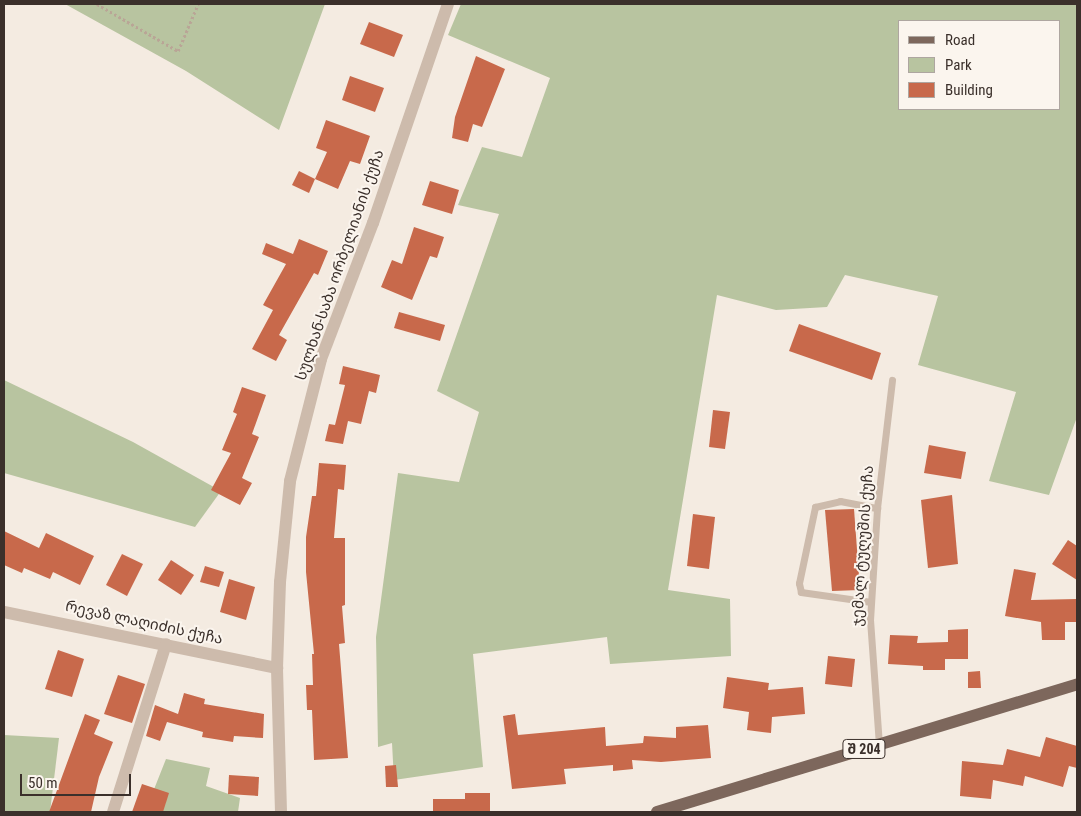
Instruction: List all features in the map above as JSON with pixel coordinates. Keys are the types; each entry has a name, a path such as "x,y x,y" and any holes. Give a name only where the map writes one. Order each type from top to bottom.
{"main road":[{"name":"შ 204","path":"657,812 1076,684"}],"street":[{"name":"სულხან-საბა ორბელიანის ქუჩა","path":"281,812 277,668 280,582 290,481 321,359 373,223 448,4"},
{"name":"რევაზ ლაღიძის ქუჩა","path":"4,612 277,668"},
{"path":"112,812 166,644"}],"lane":[{"name":"ჯემალ ტუღუშის ქუჩა","path":"880,745 871,602 877,508 892,380"},
{"path":"871,602 801,592 799,583 815,507 840,501 877,508"}],"path":[{"path":"97,4 178,51 198,4"}],"green space":[{"path":"65,4 325,4 279,130 186,71"},
{"path":"461,4 1077,4 1077,417 1049,495 989,481 1016,392 918,365 938,296 845,275 827,307 776,310 717,295 668,590 730,599 731,656 610,664 607,637 473,654 483,767 394,780 392,743 378,747 376,637 398,473 459,482 479,412 437,391 499,214 458,205 482,147 522,157 550,78 448,35"},
{"path":"4,380 133,442 221,491 195,527 4,473"},
{"path":"4,735 59,738 50,812 4,812"},
{"path":"166,759 210,768 206,786 240,798 238,812 145,812"}],"building":[{"path":"369,22 403,35 394,57 360,44"},
{"path":"476,56 505,69 482,127 473,124 468,142 452,138 455,117"},
{"path":"350,76 384,88 375,112 342,100"},
{"path":"326,120 370,136 360,164 350,161 338,189 315,179 327,152 316,148"},
{"path":"299,171 315,179 309,193 292,185"},
{"path":"430,181 459,190 452,214 422,205"},
{"path":"414,227 444,237 437,258 430,256 412,300 381,287 392,260 402,264"},
{"path":"299,239 328,251 318,275 314,273 279,335 287,340 276,361 252,349 273,310 263,305 286,264 262,254 266,243 293,254"},
{"path":"399,312 445,325 440,341 394,328"},
{"path":"799,324 881,353 872,380 789,351"},
{"path":"343,366 380,375 376,393 369,391 361,424 348,421 343,444 325,441 329,424 335,425 345,385 339,384"},
{"path":"242,387 266,395 252,434 259,437 242,478 252,483 240,505 211,490 231,453 222,450 237,414 233,412"},
{"path":"713,410 730,412 725,449 709,447"},
{"path":"929,445 966,452 961,479 924,473"},
{"path":"319,463 346,465 344,490 338,489 334,538 345,538 345,605 342,606 345,643 339,644 348,758 314,760 312,710 307,710 306,685 313,685 312,654 314,654 306,572 306,537 312,496 316,496"},
{"path":"952,495 958,564 928,568 921,500"},
{"path":"854,509 860,590 832,591 825,510"},
{"path":"693,514 715,517 709,569 687,566"},
{"path":"4,531 39,548 46,533 94,556 80,585 53,572 50,579 24,568 22,573 4,565"},
{"path":"1068,540 1077,546 1077,580 1052,564"},
{"path":"122,554 143,564 127,596 106,585"},
{"path":"171,560 194,575 181,595 158,580"},
{"path":"205,566 224,572 219,587 200,582"},
{"path":"1014,569 1036,573 1031,600 1077,599 1077,622 1065,622 1065,640 1042,640 1041,622 1005,616"},
{"path":"229,579 255,587 246,620 220,612"},
{"path":"968,629 968,659 945,659 945,670 923,670 923,666 888,664 890,635 918,636 917,643 948,642 948,630"},
{"path":"58,650 84,659 72,697 45,689"},
{"path":"828,656 855,659 852,687 825,684"},
{"path":"980,671 981,688 968,688 968,672"},
{"path":"118,675 145,684 132,723 104,714"},
{"path":"727,677 769,683 768,690 803,687 805,714 772,717 771,733 747,730 749,712 723,708"},
{"path":"184,693 205,699 204,704 264,714 263,738 234,736 233,742 202,737 203,732 167,722 160,741 146,736 155,705 178,714"},
{"path":"85,714 100,720 94,734 113,742 99,777 91,812 49,812"},
{"path":"515,714 518,735 605,727 606,746 643,743 644,736 676,738 676,727 708,725 711,758 661,762 632,760 633,769 613,771 613,765 564,769 566,784 512,789 503,716"},
{"path":"1046,737 1077,746 1077,768 1069,766 1063,787 1025,776 1023,786 993,780 991,799 960,796 962,761 1003,765 1007,749 1040,757"},
{"path":"396,765 398,787 386,787 385,766"},
{"path":"229,775 259,777 258,796 228,794"},
{"path":"142,784 169,793 163,812 132,812"},
{"path":"465,793 490,793 490,812 433,812 433,799 465,799"}]}
